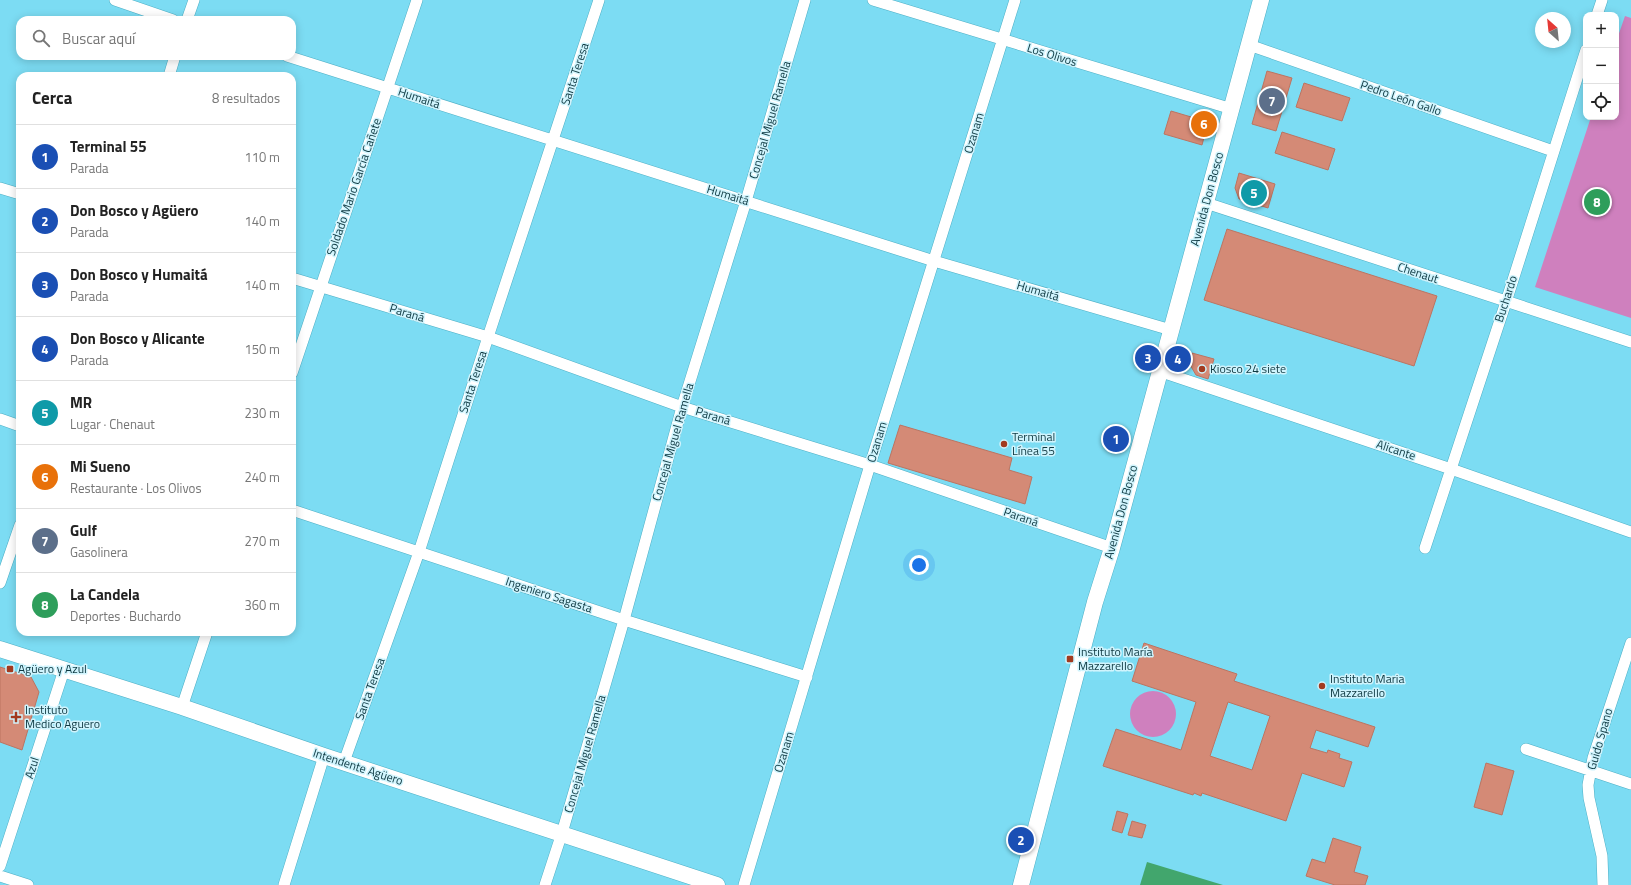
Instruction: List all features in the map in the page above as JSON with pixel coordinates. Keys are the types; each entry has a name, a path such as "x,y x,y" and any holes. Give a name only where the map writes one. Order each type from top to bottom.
{"main road":[{"name":"Avenida Don Bosco","path":"1021,885 1095,602 1112,548 1261,0"},
{"name":"Intendente Agüero","path":"0,649 182,707 324,756 717,885"}],"street":[{"path":"115,0 162,16"},
{"path":"188,16 194,0"},
{"name":"Soldado Mario García Cañete","path":"296,361 388,88 416,0"},
{"name":"Santa Teresa","path":"344,762 419,552 598,0"},
{"name":"Concejal Miguel Ramella","path":"545,885 562,833 624,620 682,407 746,201 805,0"},
{"name":"Los Olivos","path":"873,0 1232,109"},
{"name":"Ozanam","path":"744,885 870,465 1015,0"},
{"path":"1598,12 1602,0"},
{"name":"Pedro León Gallo","path":"1248,45 1553,151"},
{"name":"Humaitá","path":"296,59 934,261 1171,330"},
{"name":"Buchardo","path":"1425,548 1506,302 1583,59"},
{"path":"170,72 174,60"},
{"path":"0,188 16,193"},
{"name":"Chenaut","path":"1206,203 1631,342"},
{"name":"Paraná","path":"296,279 488,337 682,407 870,465 1112,548"},
{"name":"Alicante","path":"1159,371 1451,469 1631,532"},
{"path":"0,419 16,425"},
{"name":"Ingeniero Sagasta","path":"296,511 624,620 807,677"},
{"path":"0,583 16,537"},
{"path":"182,707 206,636"},
{"name":"Guido Spano","path":"1603,885 1602,856 1589,798 1588,785 1593,758 1631,642"},
{"name":"Azul","path":"0,866 64,670"},
{"path":"1526,749 1631,784"},
{"path":"284,885 324,756"},
{"path":"0,876 28,885"}],"shaded area":[{"path":"1625,16 1631,18 1631,318 1535,287 1590,120 1619,120 1619,33"},
{"path":"1148,691 1158,691 1166,695 1172,701 1176,709 1176,719 1172,727 1166,733 1158,737 1148,737 1140,733 1134,727 1130,719 1130,709 1134,701 1140,695"},
{"path":"1147,862 1223,885 1140,885"}],"building":[{"path":"1267,71 1292,78 1276,131 1252,124"},
{"path":"1304,83 1350,98 1342,121 1296,107"},
{"path":"1171,111 1208,122 1202,145 1164,134"},
{"path":"1282,132 1335,149 1328,170 1275,153"},
{"path":"1239,173 1275,184 1268,208 1239,199 1235,188"},
{"path":"1227,229 1437,296 1414,366 1204,300"},
{"name":"Kiosco 24 siete","path":"1192,353 1214,359 1208,379 1196,375 1189,363"},
{"path":"900,425 1012,458 1009,470 1032,477 1025,504 888,463"},
{"path":"1144,643 1237,674 1234,681 1375,727 1368,747 1316,730 1310,748 1327,753 1328,750 1340,754 1339,758 1352,762 1344,787 1302,773 1286,821 1202,793 1201,796 1194,793 1193,795 1103,766 1116,729 1181,750 1196,702 1132,681","holes":["1228,702 1270,716 1252,770 1210,756"]},
{"name":"Instituto Medico Aguero","path":"0,667 31,677 39,692 22,750 0,742"},
{"path":"1486,763 1514,771 1502,815 1474,807"},
{"path":"1117,811 1128,814 1122,833 1112,830"},
{"path":"1132,821 1146,825 1142,838 1128,835"},
{"path":"1333,838 1361,847 1354,872 1368,876 1365,885 1335,885 1306,876 1312,859 1325,863"}],"place":[{"name":"Gulf","path":"1272,101"},
{"name":"Mi Sueno","path":"1204,124"},
{"name":"MR","path":"1254,193"},
{"name":"La Candela","path":"1597,202"},
{"name":"Don Bosco y Humaitá","path":"1148,358"},
{"name":"Don Bosco y Alicante","path":"1178,359"},
{"name":"Kiosco 24 siete","path":"1202,369"},
{"name":"Terminal 55","path":"1116,439"},
{"name":"Terminal Línea 55","path":"1004,444"},
{"name":"Instituto María Mazzarello","path":"1070,659"},
{"name":"Agüero y Azul","path":"10,669"},
{"name":"Instituto Maria Mazzarello","path":"1322,686"},
{"name":"Instituto Medico Aguero","path":"16,717"},
{"name":"Don Bosco y Agüero","path":"1021,840"}]}
